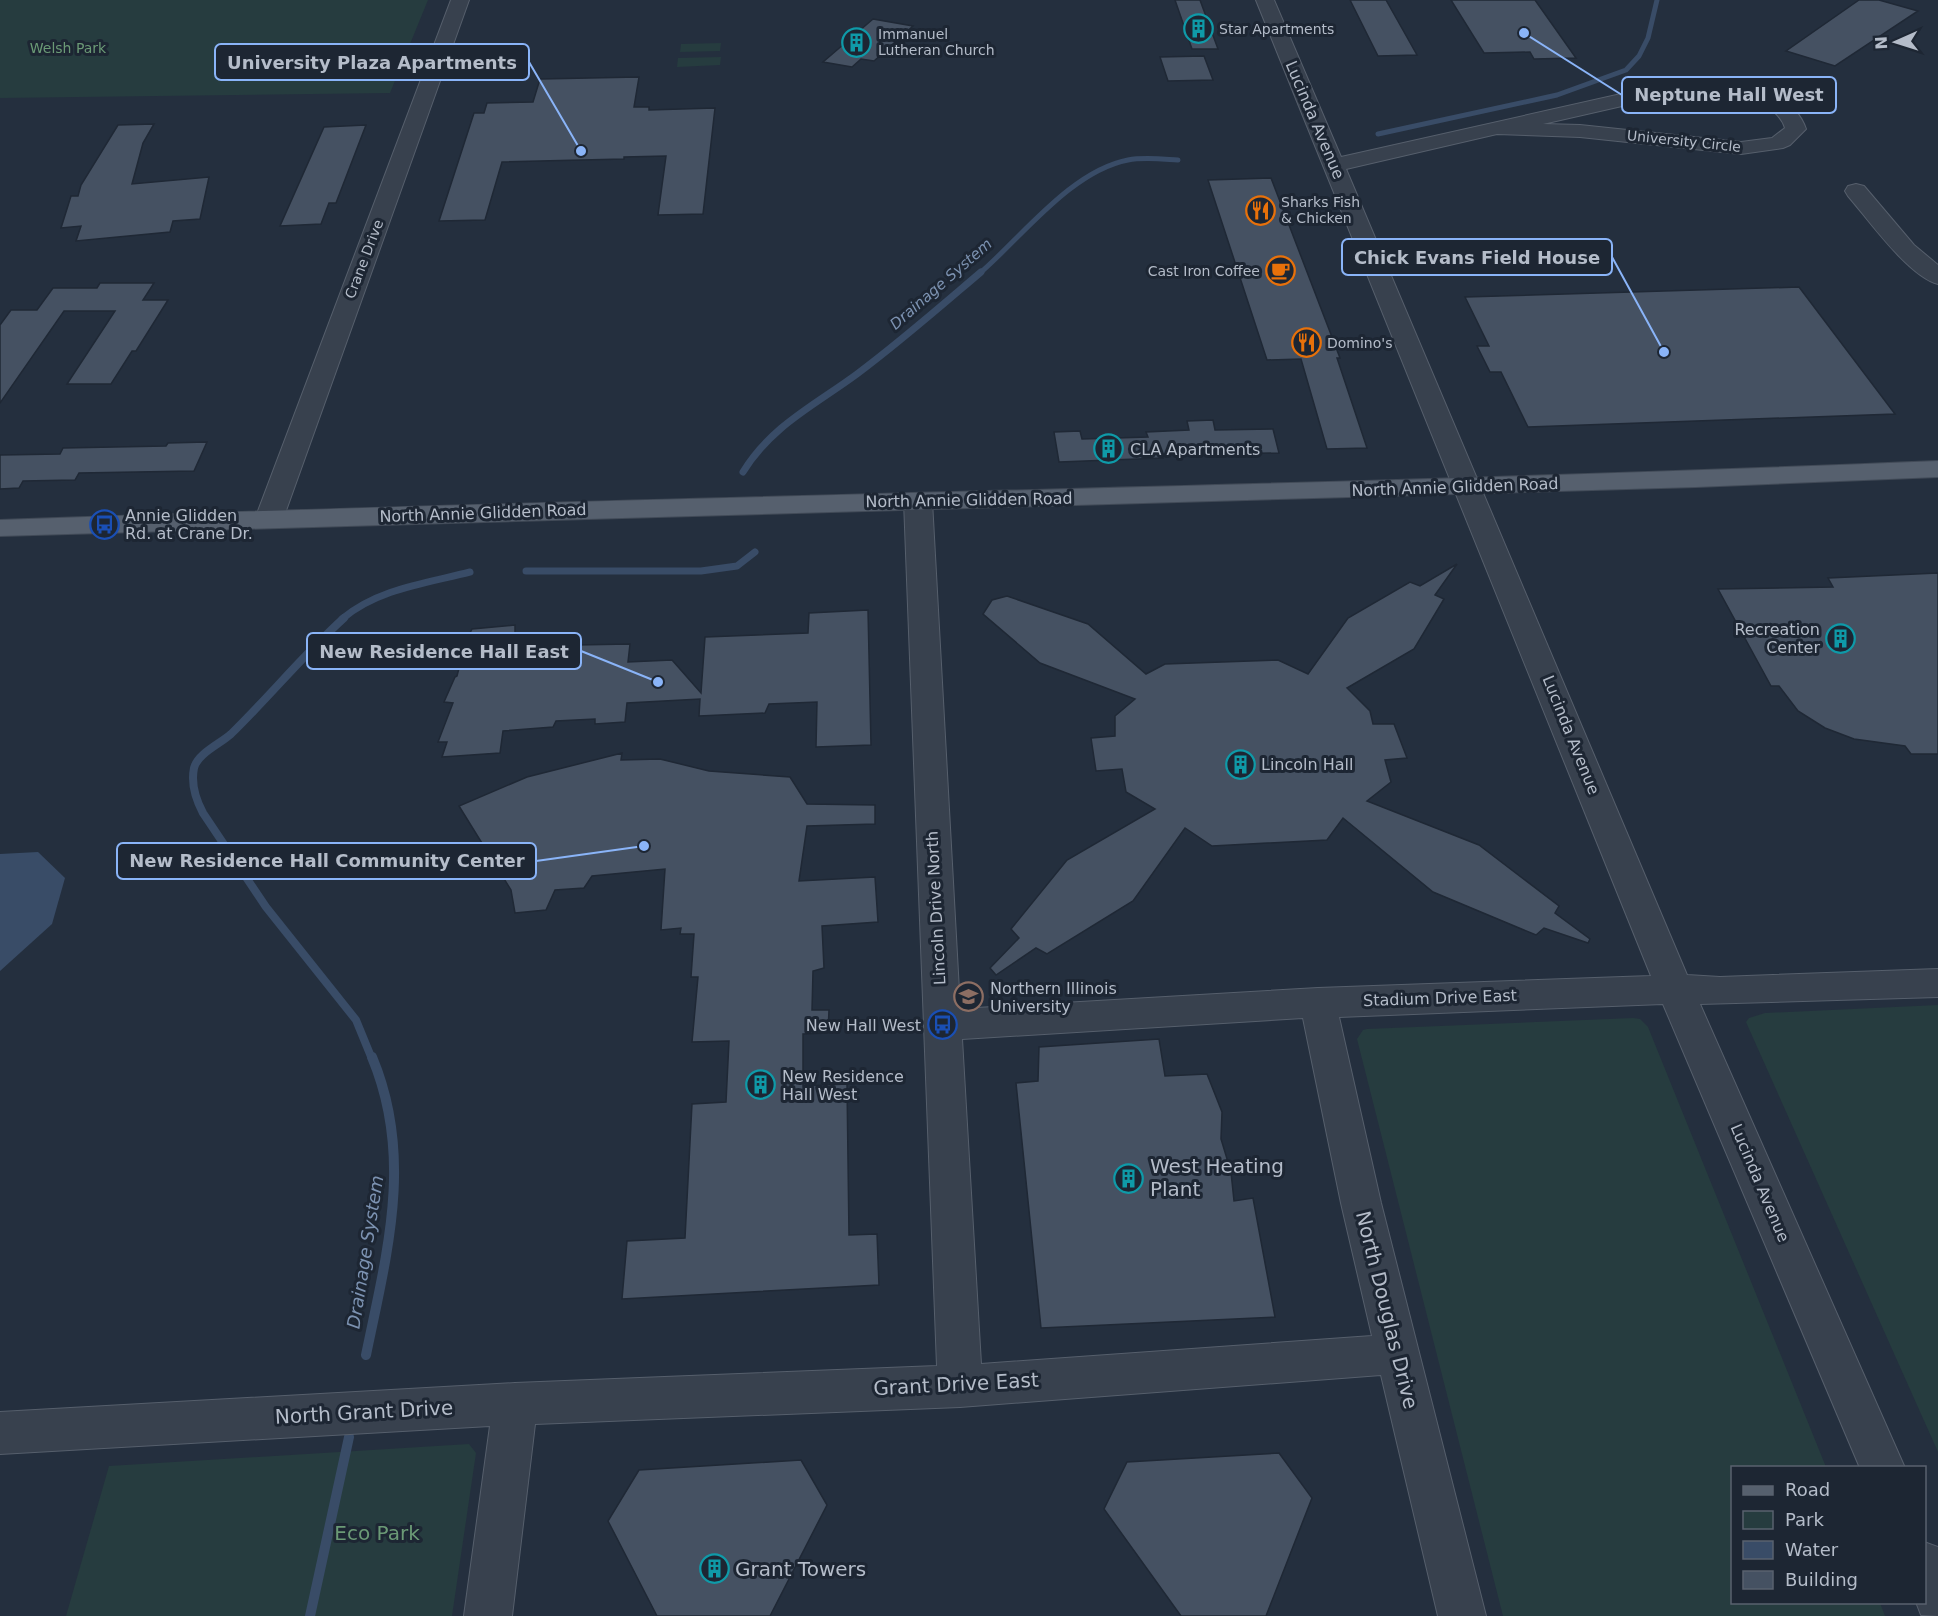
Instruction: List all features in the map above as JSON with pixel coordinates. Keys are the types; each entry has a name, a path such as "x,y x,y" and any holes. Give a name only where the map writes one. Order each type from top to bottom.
{"main road":[{"name":"North Annie Glidden Road","path":"0,528 918,501 1467,488 1938,469"}],"street":[{"name":"Crane Drive","path":"269,519 460,0"},
{"name":"Lucinda Avenue","path":"1264,0 1574,742 1658,952 1677,989 1883,1466"},
{"name":"University Circle","path":"1334,165 1501,129 1650,92 1696,86 1737,91 1763,98 1786,111 1794,120 1796,129 1783,141 1761,147 1741,148 1580,131 1501,129"},
{"path":"1857,191 1906,250 1938,277"},
{"name":"Lincoln Drive North","path":"918,501 960,1386"},
{"name":"Stadium Drive East","path":"942,1025 1318,1003 1677,989 1720,991 1938,983"},
{"name":"North Douglas Drive","path":"1318,1003 1361,1203 1462,1616"},
{"name":"Grant Drive East","path":"515,1404 960,1386 1397,1354"},
{"path":"488,1616 515,1404"},
{"name":"North Grant Drive","path":"0,1433 515,1404"},
{"path":"1926,1570 1938,1598"}],"green space":[{"name":"Welsh Park","path":"0,0 428,0 390,93 0,98"},
{"path":"721,43 720,51 680,52 681,44"},
{"path":"721,57 720,65 677,67 678,58"},
{"path":"1938,1005 1938,1452 1746,1022 1749,1018 1765,1013"},
{"path":"1633,1018 1640,1019 1648,1027 1826,1466 1731,1466 1731,1604 1880,1604 1885,1616 1503,1616 1357,1039 1363,1030"},
{"name":"Eco Park","path":"469,1444 476,1453 452,1616 66,1616 109,1466"}],"water":[{"path":"38,852 65,878 52,924 0,971 0,854"}],"building":[{"name":"Star Apartments","path":"1175,0 1200,0 1218,49 1192,49"},
{"path":"1350,0 1386,0 1417,55 1378,56"},
{"path":"1451,0 1535,0 1576,58 1534,59 1530,52 1484,53"},
{"path":"1859,0 1879,0 1918,11 1835,66 1786,51"},
{"name":"Immanuel Lutheran Church","path":"873,19 913,26 874,61 861,59 852,67 823,62"},
{"path":"1204,56 1213,80 1168,81 1160,57"},
{"path":"639,77 634,107 649,107 649,110 715,108 703,214 658,215 666,156 624,157 624,159 502,162 485,220 439,221 474,113 484,113 487,103 533,102 540,79"},
{"path":"154,124 143,143 132,184 209,177 200,219 173,221 170,232 76,241 81,226 61,228 71,196 78,196 81,185 118,125"},
{"path":"366,125 336,203 329,203 321,224 280,226 324,127"},
{"path":"1271,178 1340,358 1337,358 1367,448 1327,449 1301,359 1267,360 1208,180"},
{"path":"100,283 154,283 143,300 168,300 136,351 132,351 111,384 67,384 115,311 64,311 0,403 0,325 11,310 37,310 53,288 97,288"},
{"path":"1799,287 1895,414 1528,427 1501,372 1490,372 1477,346 1489,346 1465,297"},
{"path":"1213,420 1215,430 1273,429 1279,453 1162,455 1163,458 1059,462 1054,432 1080,431 1082,439 1148,437 1146,432 1189,430 1187,421"},
{"path":"207,442 194,471 79,473 75,480 23,481 19,488 0,489 0,455 60,454 63,448 166,446 168,443"},
{"name":"Lincoln Hall","path":"1457,564 1435,595 1444,599 1414,649 1347,688 1370,711 1373,724 1394,724 1407,758 1385,760 1391,782 1367,801 1479,845 1559,906 1555,913 1590,939 1588,943 1544,928 1536,935 1433,892 1343,818 1327,840 1212,846 1185,828 1133,901 1047,954 1036,948 996,975 990,968 1019,938 1011,929 1067,860 1155,809 1126,792 1122,769 1096,771 1091,738 1115,736 1115,716 1135,699 1040,663 983,614 992,600 1007,596 1088,624 1146,674 1165,664 1278,660 1308,674 1348,618 1410,582 1420,586"},
{"name":"Recreation Center","path":"1938,573 1938,754 1911,754 1905,746 1854,739 1825,728 1798,711 1779,686 1771,686 1718,589 1833,587 1828,578"},
{"path":"868,610 871,745 816,747 817,702 769,704 765,713 699,716 700,699 627,703 625,722 595,724 595,719 556,721 553,727 503,731 500,753 442,757 447,742 438,742 453,703 444,702 457,676 466,641 472,629 515,625 515,634 524,635 521,646 630,644 628,662 672,660 701,693 705,637 808,633 809,613"},
{"path":"622,753 621,760 660,759 709,771 790,777 807,804 875,805 875,824 807,826 799,881 875,877 878,922 822,926 824,968 813,971 812,1010 829,1010 828,1033 803,1034 803,1086 847,1084 849,1235 877,1234 879,1285 622,1299 627,1241 685,1238 692,1104 726,1102 729,1041 692,1042 698,977 691,977 694,934 680,934 681,928 661,930 665,869 592,876 584,888 555,890 546,910 515,913 511,890 459,806 527,777"},
{"name":"West Heating Plant","path":"1159,1039 1165,1076 1207,1074 1222,1112 1221,1139 1231,1172 1234,1201 1253,1198 1275,1317 1041,1328 1016,1083 1038,1081 1039,1047"},
{"path":"1279,1453 1312,1498 1266,1616 1181,1616 1104,1509 1127,1462"},
{"name":"Grant Towers","path":"801,1460 827,1505 770,1616 657,1616 608,1521 639,1470"}],"waterway":[{"path":"1378,134 1557,95 1626,70 1639,56 1648,38 1657,0"},
{"name":"Drainage System","path":"980,273 1048,207 1087,177 1128,160 1146,158 1178,160"},
{"name":"Drainage System","path":"743,472 754,456 780,429 873,362 981,272"},
{"name":"Drainage System","path":"526,571 701,571 737,566 755,552"},
{"name":"Drainage System","path":"342,619 371,601 403,588 470,572"},
{"name":"Drainage System","path":"344,618 231,734 200,758 194,768 193,780 196,797 203,813 266,907 356,1020 372,1059"},
{"name":"Drainage System","path":"366,1355 388,1242 393,1205 394,1168 392,1131 385,1094 372,1057"},
{"name":"Drainage System","path":"310,1616 349,1437"}],"place":[{"name":"Star Apartments","path":"1198,29"},
{"name":"Neptune Hall West","path":"1524,33"},
{"name":"Immanuel Lutheran Church","path":"857,42"},
{"name":"University Plaza Apartments","path":"581,151"},
{"name":"Sharks Fish & Chicken","path":"1260,210"},
{"name":"Cast Iron Coffee","path":"1281,271"},
{"name":"Domino's","path":"1306,343"},
{"name":"Chick Evans Field House","path":"1664,352"},
{"name":"CLA Apartments","path":"1109,449"},
{"name":"Annie Glidden Rd. at Crane Dr.","path":"104,524"},
{"name":"Recreation Center","path":"1841,638"},
{"name":"New Residence Hall East","path":"658,682"},
{"name":"Lincoln Hall","path":"1240,764"},
{"name":"New Residence Hall Community Center","path":"644,846"},
{"name":"Northern Illinois University","path":"969,997"},
{"name":"New Hall West","path":"942,1025"},
{"name":"New Residence Hall West","path":"761,1085"},
{"name":"West Heating Plant","path":"1129,1178"},
{"name":"Grant Towers","path":"714,1569"}]}
